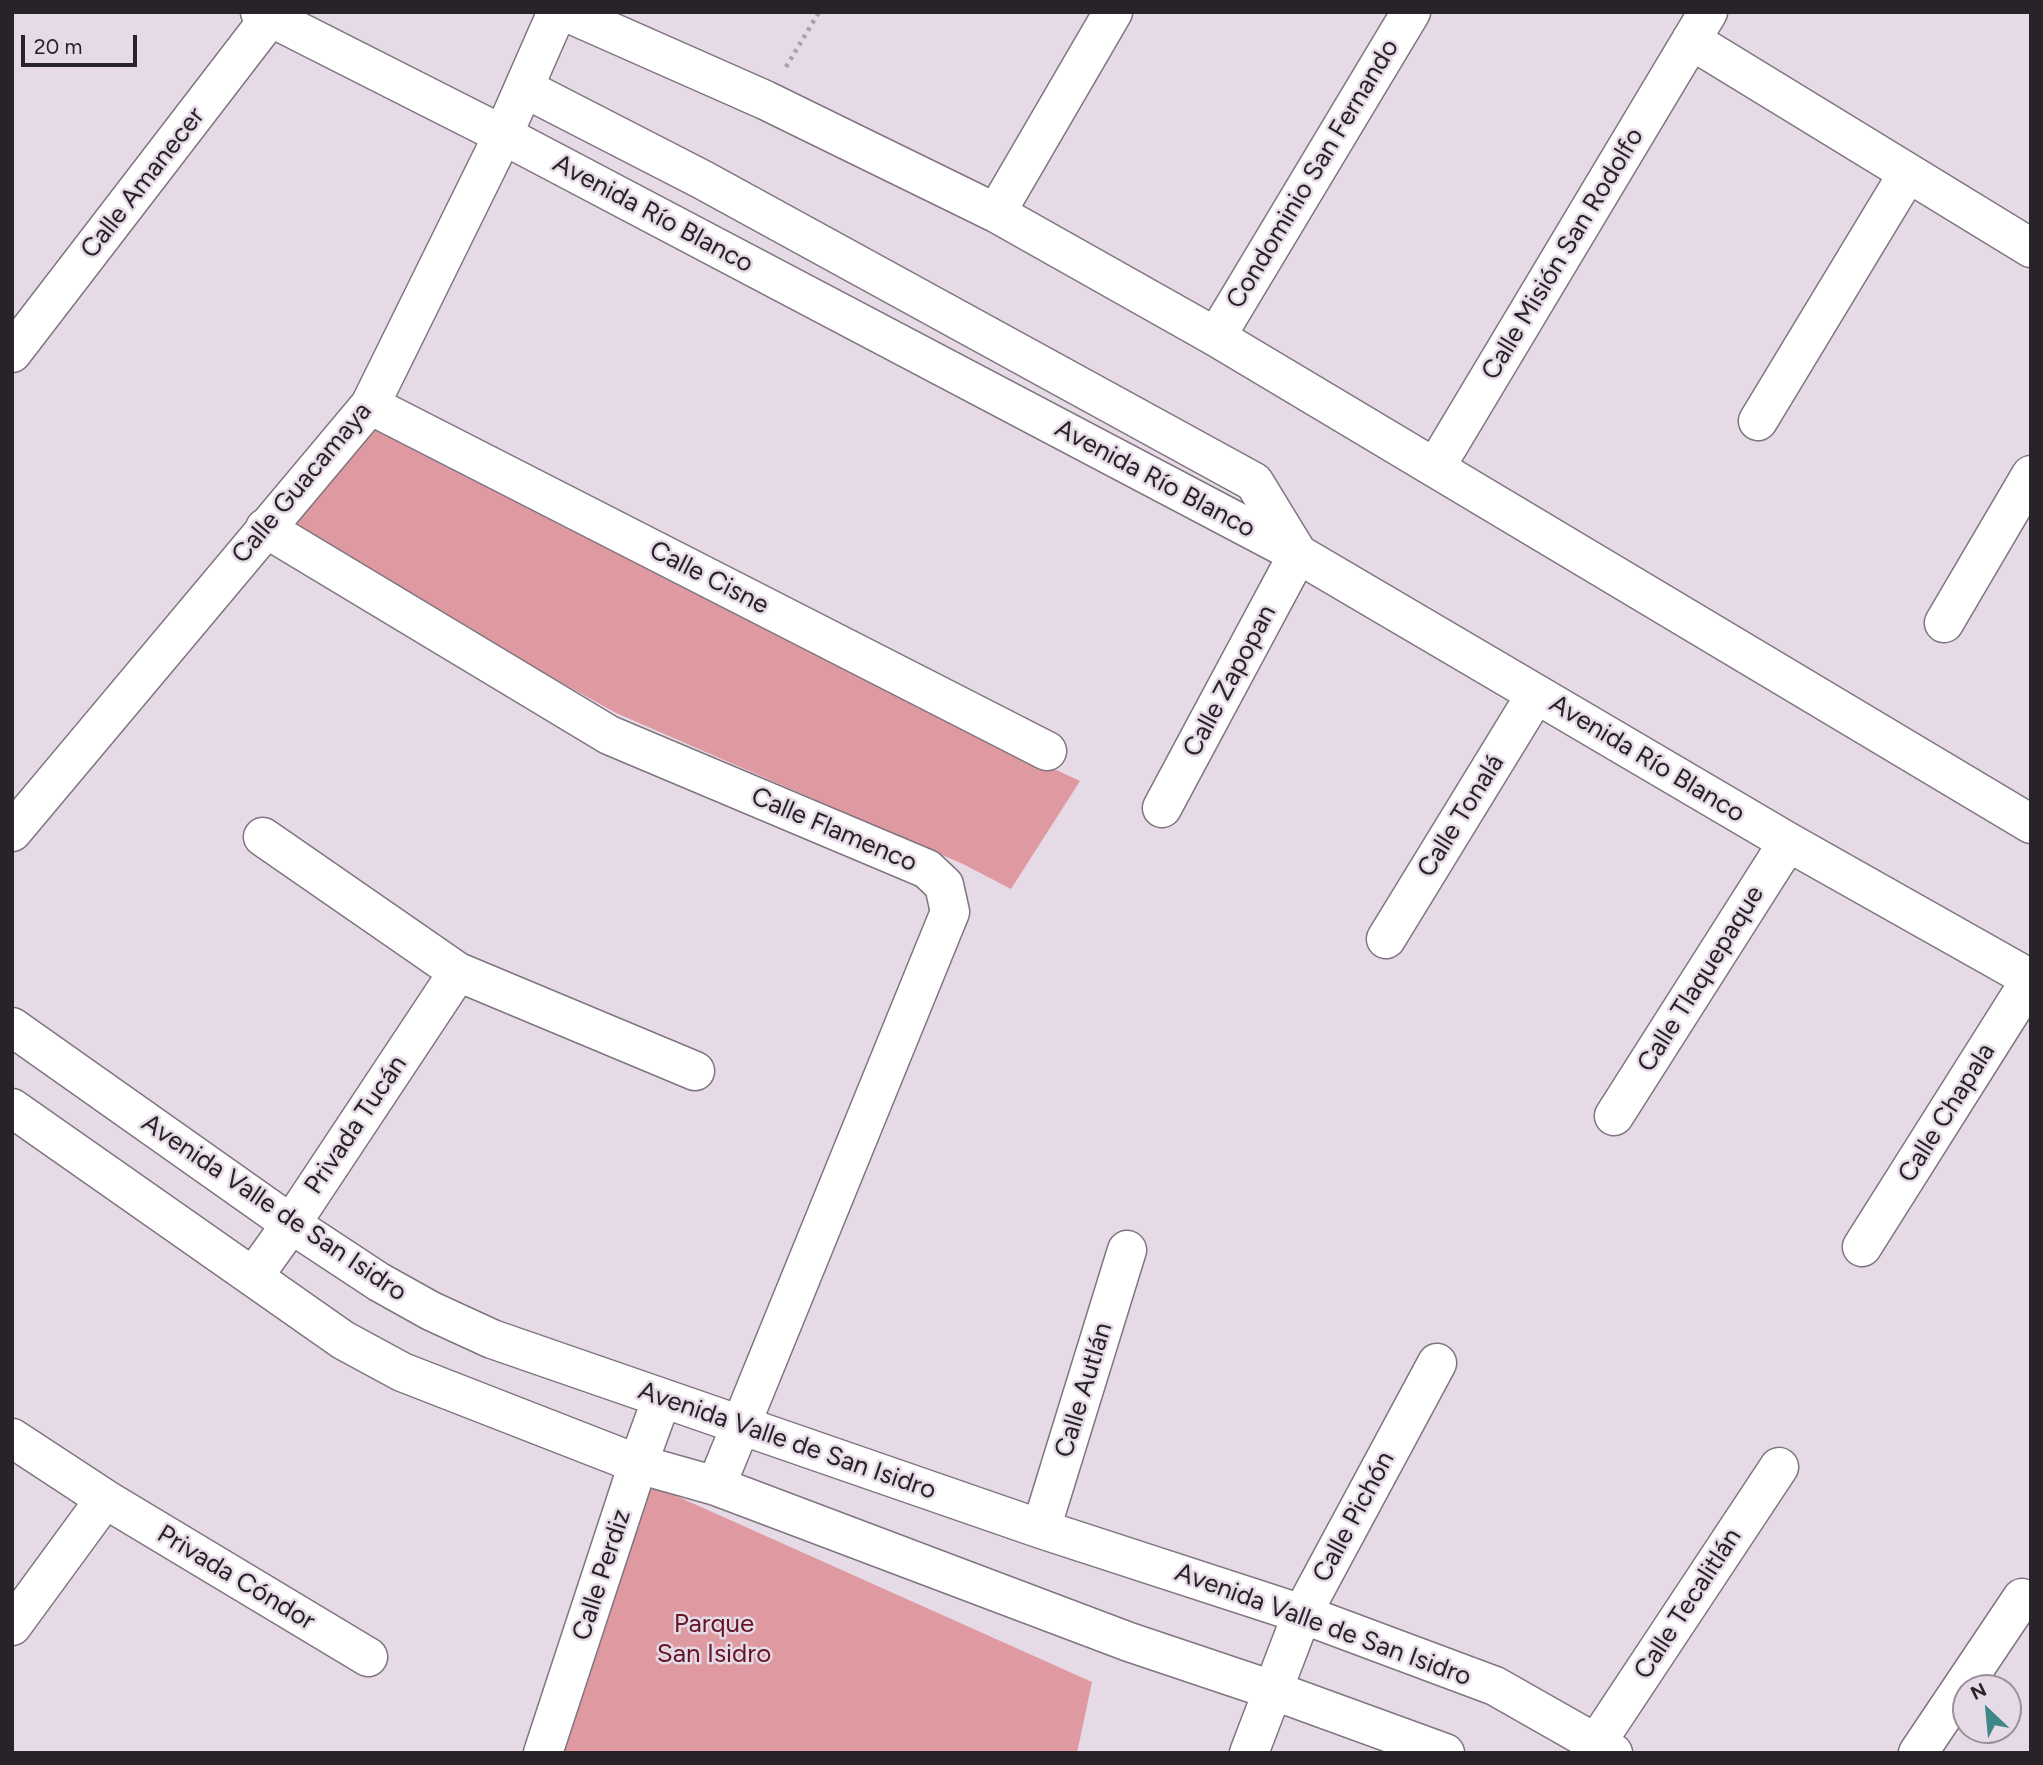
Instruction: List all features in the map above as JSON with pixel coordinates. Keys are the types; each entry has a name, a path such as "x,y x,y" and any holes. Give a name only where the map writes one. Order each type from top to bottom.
{"street":[{"name":"Calle Guacamaya","path":"12,832 370,405 503,135 556,12"},
{"path":"566,12 765,100 996,213 1216,337 2031,824"},
{"path":"996,213 1112,12"},
{"name":"Condominio San Fernando","path":"1216,337 1411,12"},
{"name":"Avenida Río Blanco","path":"268,14 1298,554 1788,842 2031,979"},
{"name":"Calle Amanecer","path":"12,353 268,14"},
{"name":"Calle Misión San Rodolfo","path":"1435,468 1699,26 1908,173 2029,243"},
{"path":"524,88 703,180 1254,482 1298,554"},
{"path":"1758,421 1908,173"},
{"name":"Calle Cisne","path":"370,405 1047,751"},
{"path":"1944,623 2031,475"},
{"name":"Calle Flamenco","path":"265,528 609,734 927,869 944,885 950,912 716,1486"},
{"name":"Calle Zapopan","path":"1162,808 1298,554"},
{"name":"Calle Tonalá","path":"1385,939 1536,694"},
{"path":"263,837 458,972 695,1071"},
{"name":"Calle Tlaquepaque","path":"1614,1116 1788,842"},
{"name":"Privada Tucán","path":"253,1277 458,972"},
{"name":"Calle Chapala","path":"1862,1247 2031,979"},
{"name":"Avenida Valle de San Isidro","path":"12,1027 290,1224 379,1282 431,1311 492,1339 1041,1529 1302,1614 1495,1686 1605,1747"},
{"path":"12,1108 343,1340 402,1372 638,1464 716,1486 1129,1642 1272,1690 1445,1753"},
{"name":"Calle Autlán","path":"1041,1529 1127,1250"},
{"name":"Calle Pichón","path":"1249,1753 1302,1614 1437,1363"},
{"name":"Calle Perdiz","path":"543,1753 638,1464 663,1398"},
{"name":"Privada Cóndor","path":"12,1438 105,1499 368,1657"},
{"name":"Calle Tecalitlán","path":"1605,1747 1779,1467"},
{"path":"12,1626 105,1499"},
{"path":"1918,1753 2022,1598"}],"path":[{"path":"765,100 819,12"}],"green space":[{"path":"372,422 1080,781 1011,889 963,864 616,713 287,530"},
{"name":"Parque San Isidro","path":"643,1481 1092,1682 1077,1753 559,1753"}]}
